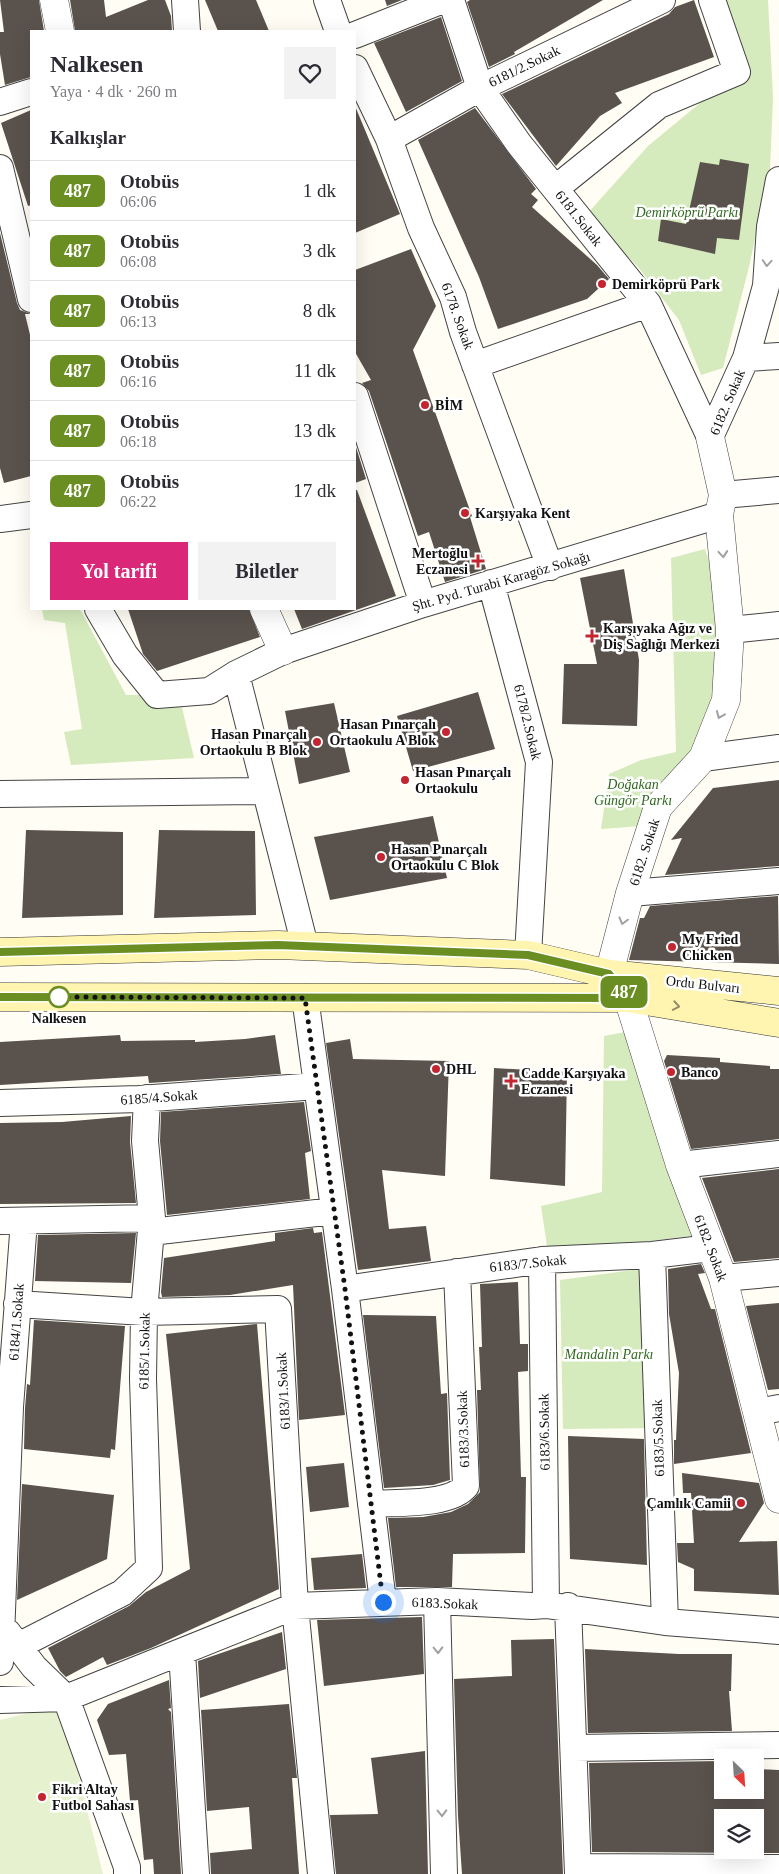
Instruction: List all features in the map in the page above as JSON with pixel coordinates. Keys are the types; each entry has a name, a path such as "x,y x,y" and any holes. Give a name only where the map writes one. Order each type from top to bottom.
{"main road":[{"name":"Ordu Bulvarı","path":"0,952 305,946 528,955 609,974 779,991"},
{"name":"Ordu Bulvarı","path":"0,997 628,998 779,1024"}],"street":[{"path":"54,0 60,30"},
{"path":"185,0 187,30"},
{"path":"327,0 338,30"},
{"path":"356,35 443,0"},
{"name":"6181.Sokak","path":"451,0 480,88 519,144 648,304 710,437"},
{"name":"6181/2.Sokak","path":"389,139 480,88 662,0"},
{"path":"556,188 659,105 737,72 712,0"},
{"name":"6178. Sokak","path":"356,70 389,139 421,228 453,297 475,365 550,567"},
{"path":"0,102 30,92"},
{"path":"0,168 30,295"},
{"name":"6182. Sokak","path":"779,180 766,286 746,358 710,437 721,505 730,630 726,700 703,758 658,807 630,893 609,974 628,998 680,1165 723,1278 768,1410 779,1499"},
{"path":"475,365 648,304"},
{"path":"746,358 779,356"},
{"path":"356,399 423,604"},
{"name":"Şht. Pyd. Turabi Karagöz Sokağı","path":"99,610 125,654 157,695 209,691 236,674 283,651 423,604 550,567 721,505 779,490"},
{"path":"0,519 30,515"},
{"name":"6178/2.Sokak","path":"491,583 539,762 528,955"},
{"path":"264,610 283,651"},
{"path":"730,630 779,625"},
{"path":"236,674 305,946"},
{"path":"703,758 779,748"},
{"path":"0,794 265,791"},
{"path":"630,893 779,881"},
{"path":"305,998 345,1289 383,1602"},
{"name":"6185/4.Sokak","path":"0,1103 147,1098 318,1086"},
{"name":"6185/1.Sokak","path":"9,1654 122,1593 149,1568 143,1379 144,1312 151,1225 145,1141 147,1098"},
{"path":"680,1165 779,1154"},
{"path":"12,1221 151,1225 334,1210"},
{"name":"6184/1.Sokak","path":"1,1622 5,1407 17,1304 12,1221"},
{"name":"6183/7.Sokak","path":"345,1289 542,1260 652,1255 712,1248"},
{"name":"6183/5.Sokak","path":"652,1255 665,1622"},
{"name":"6183/6.Sokak","path":"542,1260 557,1606 574,1748 578,1870"},
{"name":"6183/3.Sokak","path":"371,1504 445,1498 457,1494 466,1486 457,1272"},
{"path":"723,1278 779,1273"},
{"path":"17,1304 144,1312"},
{"name":"6183/1.Sokak","path":"144,1312 278,1309 295,1606"},
{"path":"437,1601 444,1874"},
{"name":"6183.Sokak","path":"0,1700 66,1698 295,1606 437,1601 557,1606 665,1622 779,1631"},
{"path":"295,1606 321,1874"},
{"path":"1,1622 9,1654 34,1667 66,1698 127,1867 127,1874"},
{"path":"182,1652 196,1874"},
{"path":"574,1748 779,1745"},
{"path":"578,1870 779,1868"}],"green space":[{"name":"Demirköprü Parkı","path":"706,0 768,0 773,98 770,169 749,267 723,368 701,375 679,320 638,267 587,214 648,146 717,89 729,65"},
{"name":"Doğakan Güngör Parkı","path":"705,549 713,574 717,634 714,691 700,741 642,826 601,829 609,774 641,760 676,752 671,558"},
{"path":"42,610 81,610 126,695 179,695 194,758 71,765 64,732 82,729 65,623 44,620"},
{"path":"631,1031 700,1235 548,1253 541,1206 602,1192 604,1036"},
{"name":"Mandalin Parkı","path":"655,1267 660,1428 563,1429 560,1280"},
{"name":"Fikri Altay Futbol Sahası","path":"61,1705 103,1874 0,1874 0,1720"}],"building":[{"path":"0,0 39,0 44,30 30,30 30,77 5,85 0,54 0,32 4,32"},
{"path":"70,0 104,0 106,17 148,0 165,0 171,16 172,30 75,30"},
{"path":"205,0 256,0 269,30 218,30"},
{"path":"385,0 402,0 387,6"},
{"path":"470,0 603,0 514,52 515,54 489,67 467,2"},
{"path":"694,0 714,57 615,93 622,103 600,116 556,166 502,94 669,14 675,7"},
{"path":"441,17 462,81 406,112 374,43"},
{"path":"356,108 400,214 356,233"},
{"path":"475,108 536,189 531,194 538,200 532,207 597,265 609,279 587,299 498,329 479,277 418,140"},
{"path":"30,110 30,205 28,206 1,123"},
{"path":"720,159 749,164 739,240 717,238 715,254 658,241 661,219 686,224 700,162 719,165"},
{"path":"0,233 17,303 20,310 30,314 25,314 30,335 30,476 4,483 0,468"},
{"path":"411,249 436,306 413,350 472,516 470,517 486,569 445,582 429,532 418,536 369,391 362,383 371,380 356,354 356,270"},
{"path":"356,447 366,479 356,483"},
{"path":"357,490 396,596 302,629 294,610 356,610"},
{"path":"624,569 639,660 637,726 562,724 564,664 597,664 580,578"},
{"path":"128,610 249,610 260,637 157,671 143,654"},
{"name":"Hasan Pınarçalı Ortaokulu A Blok","path":"478,692 495,749 413,771 397,716"},
{"name":"Hasan Pınarçalı Ortaokulu B Blok","path":"334,703 350,772 299,784 285,711"},
{"path":"779,780 779,866 665,875 682,838 671,840 713,788"},
{"name":"Hasan Pınarçalı Ortaokulu C Blok","path":"433,816 447,878 330,900 314,837"},
{"path":"26,830 123,832 123,915 22,918"},
{"path":"159,830 255,831 256,915 154,918"},
{"path":"778,896 779,964 629,960 640,918 644,918 650,906"},
{"path":"120,1035 121,1041 195,1040 195,1042 275,1035 281,1074 149,1083 148,1076 0,1085 0,1042"},
{"path":"350,1039 353,1059 449,1061 445,1176 382,1170 389,1229 426,1226 431,1261 358,1270 326,1043"},
{"path":"667,1055 720,1058 720,1062 770,1066 770,1069 779,1069 779,1139 691,1149 664,1061"},
{"path":"494,1068 567,1072 565,1186 490,1179"},
{"path":"304,1102 311,1151 305,1153 310,1199 167,1215 160,1141 161,1112"},
{"path":"131,1116 130,1142 136,1203 0,1204 0,1123 62,1122"},
{"path":"779,1169 779,1258 734,1262 702,1178"},
{"path":"313,1228 314,1233 322,1232 345,1415 299,1420 293,1285 230,1295 162,1297 161,1292 164,1258 275,1241 275,1233"},
{"path":"136,1233 131,1283 35,1281 38,1235"},
{"path":"701,1264 705,1273 698,1274 711,1309 715,1309 751,1453 674,1464 679,1373 669,1314 668,1269"},
{"path":"518,1282 520,1344 528,1344 528,1371 518,1372 521,1477 526,1477 525,1553 453,1554 452,1587 396,1587 388,1518 423,1517 451,1512 468,1504 480,1492 477,1390 481,1390 479,1347 482,1347 480,1284"},
{"path":"779,1303 779,1389 768,1390 746,1306"},
{"path":"363,1315 436,1316 441,1394 447,1393 450,1480 433,1485 384,1488"},
{"path":"34,1320 125,1326 115,1450 111,1449 110,1458 24,1449 25,1408 27,1384 30,1385"},
{"path":"257,1324 279,1589 151,1648 107,1665 103,1657 66,1677 60,1671 48,1648 129,1606 146,1592 190,1569 166,1334"},
{"path":"568,1436 644,1439 647,1565 570,1559"},
{"path":"344,1463 349,1507 310,1512 306,1467"},
{"path":"682,1473 759,1483 764,1503 739,1542 777,1541 779,1595 694,1591 694,1569 678,1562 677,1543 694,1543 691,1493 683,1493"},
{"path":"22,1484 114,1495 107,1559 17,1600"},
{"path":"362,1554 366,1588 314,1590 311,1558"},
{"path":"422,1617 424,1674 324,1686 317,1620"},
{"path":"282,1632 286,1669 200,1698 198,1661"},
{"path":"554,1639 563,1874 462,1874 458,1816 454,1679 512,1676 511,1640"},
{"path":"585,1649 679,1654 732,1654 731,1691 729,1691 732,1731 588,1733"},
{"path":"169,1680 171,1708 168,1709 171,1712 181,1874 154,1874 153,1859 144,1860 138,1800 130,1801 126,1754 109,1755 97,1720 108,1704"},
{"path":"289,1704 297,1778 292,1778 299,1874 211,1874 210,1853 252,1849 249,1807 207,1811 201,1710"},
{"path":"425,1751 428,1874 336,1874 330,1815 378,1814 371,1758"},
{"path":"714,1761 714,1799 764,1799 764,1769 779,1770 779,1853 764,1853 764,1809 714,1809 714,1853 592,1852 589,1763"}],"bus line":[{"name":"487","path":"0,952 278,945 528,955 609,974 628,998 0,997"}],"place":[{"name":"Demirköprü Park","path":"602,284"},
{"name":"BİM","path":"425,405"},
{"name":"Karşıyaka Kent","path":"465,513"},
{"name":"Mertoğlu Eczanesi","path":"478,561"},
{"name":"Karşıyaka Ağız ve Diş Sağlığı Merkezi","path":"592,636"},
{"name":"Hasan Pınarçalı Ortaokulu A Blok","path":"446,732"},
{"name":"Hasan Pınarçalı Ortaokulu B Blok","path":"317,742"},
{"name":"Hasan Pınarçalı Ortaokulu","path":"405,780"},
{"name":"Hasan Pınarçalı Ortaokulu C Blok","path":"381,857"},
{"name":"My Fried Chicken","path":"672,947"},
{"name":"Nalkesen","path":"59,997"},
{"name":"DHL","path":"436,1069"},
{"name":"Banco","path":"671,1072"},
{"name":"Cadde Karşıyaka Eczanesi","path":"511,1081"},
{"name":"Çamlık Camii","path":"741,1503"},
{"name":"Fikri Altay Futbol Sahası","path":"42,1797"}],"route":[{"path":"59,997 305,998 345,1289 383,1602"}]}
